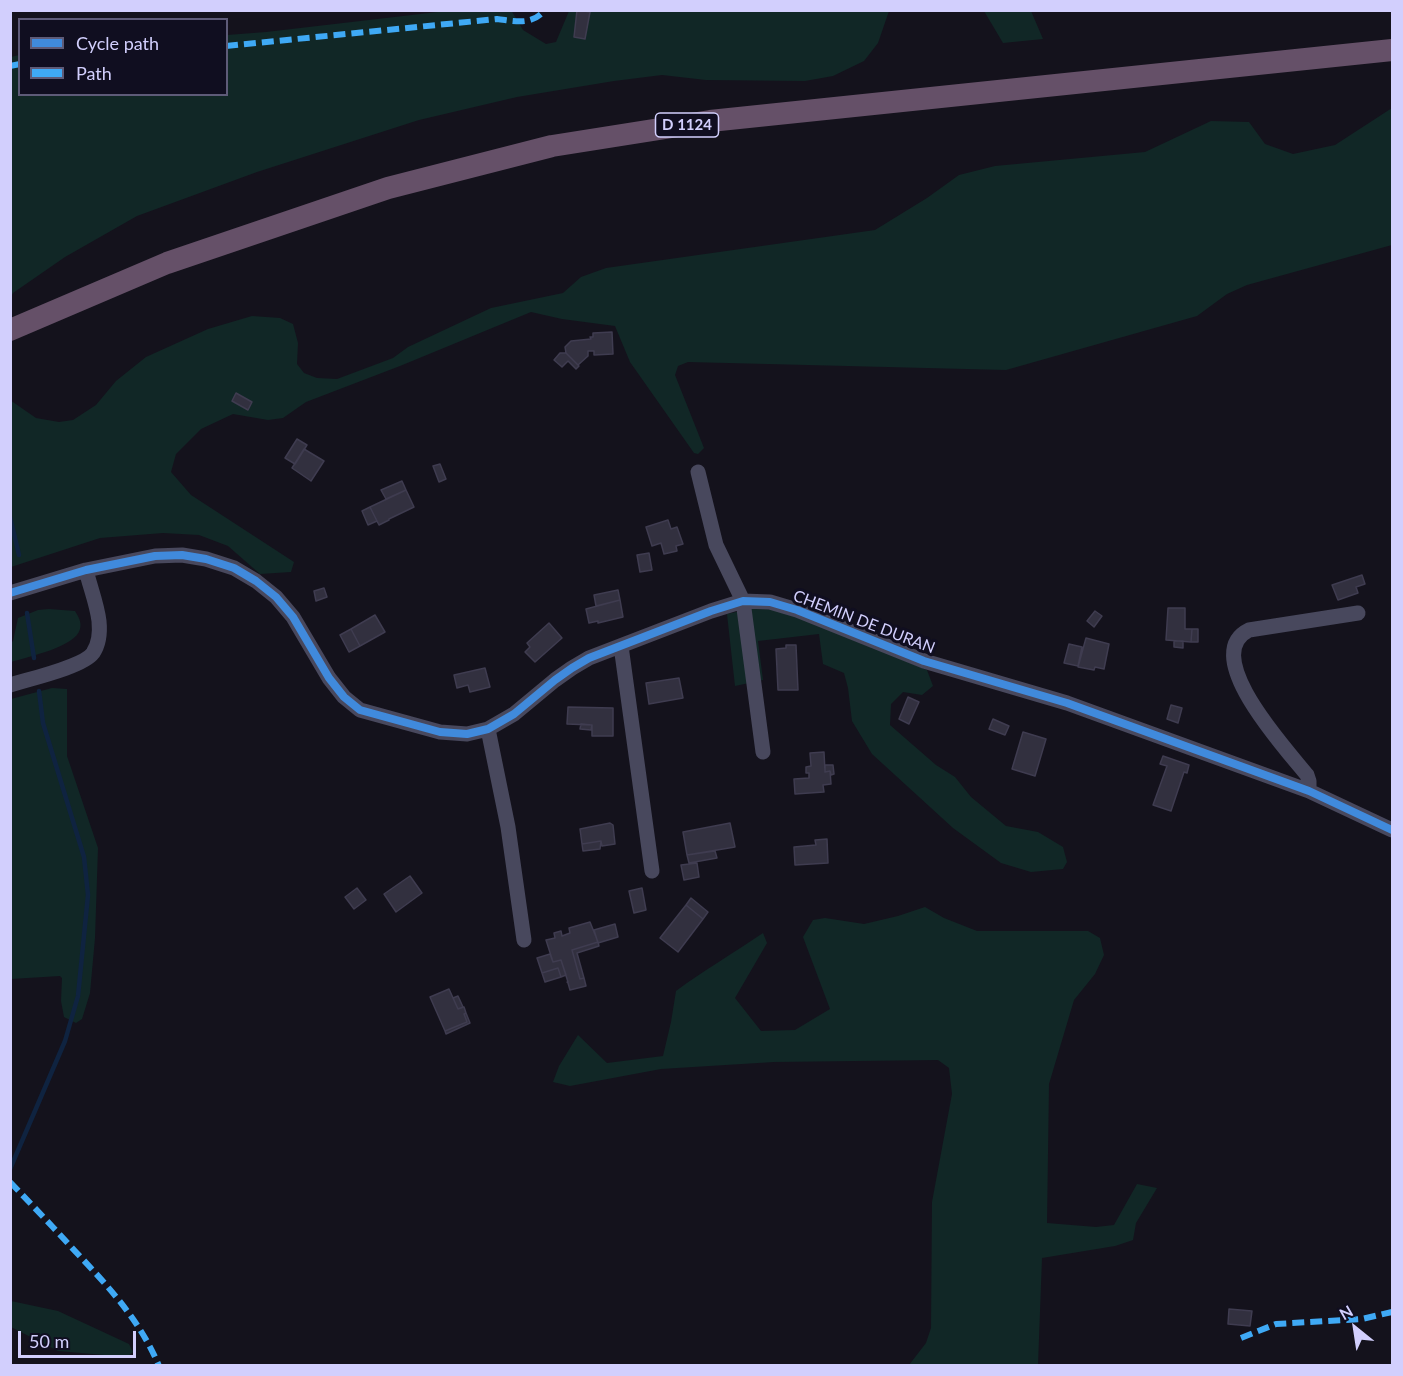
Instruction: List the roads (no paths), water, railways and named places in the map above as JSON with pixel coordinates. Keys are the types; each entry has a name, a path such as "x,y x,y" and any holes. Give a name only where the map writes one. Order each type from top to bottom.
{"highway":[{"name":"D 1124","path":"10,330 167,263 388,188 552,146 710,121 1392,50"}],"street":[{"path":"698,472 716,544 743,601 763,752"},
{"name":"CHEMIN DE DURAN","path":"10,593 86,570 155,556 182,555 206,559 234,568 256,581 276,597 293,617 329,678 344,697 360,710 440,732 467,734 488,729 514,714 572,668 589,658 743,601 770,602 797,609 924,661 1066,703 1309,791 1392,830"},
{"path":"10,685 62,670 93,654 99,640 99,620 86,570"},
{"path":"1309,791 1308,775 1256,711 1244,688 1235,667 1234,652 1237,640 1250,630 1358,613"},
{"path":"621,646 652,871"},
{"path":"488,729 508,827 524,940"}],"waterway":[{"path":"10,517 19,555"},
{"path":"27,613 34,658"},
{"path":"10,1169 65,1041 78,996 88,895 84,857 43,723 39,691"}]}
